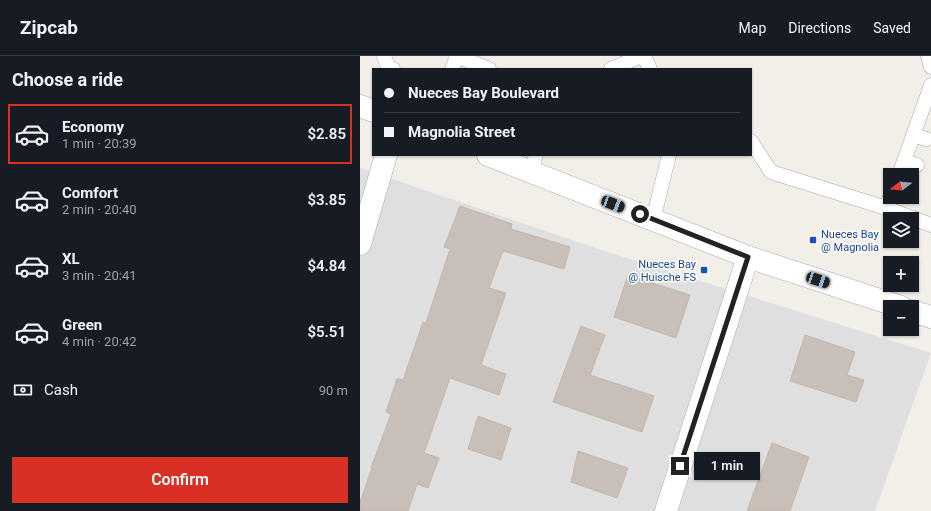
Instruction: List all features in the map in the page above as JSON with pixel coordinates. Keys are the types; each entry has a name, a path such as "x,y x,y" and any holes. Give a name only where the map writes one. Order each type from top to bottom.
{"street":[{"path":"360,106 372,111"},
{"path":"360,244 386,156"},
{"path":"493,156 534,164 653,220 748,257 883,301"},
{"path":"666,511 748,257"},
{"path":"919,313 931,317"}],"lane":[{"path":"384,56 388,67 390,68"},
{"path":"452,68 456,56 486,68"},
{"path":"613,68 642,56 649,68"},
{"path":"928,56 931,67"},
{"path":"905,168 910,163 920,137 931,85"},
{"path":"752,143 770,172 883,202"},
{"path":"653,220 669,156"},
{"path":"890,204 931,224"}],"shaded area":[{"path":"360,168 598,249 931,353 875,511 360,511"}],"building":[{"path":"460,206 512,224 511,229 570,247 564,269 503,251 489,288 506,293 481,365 506,374 499,395 450,378 424,453 439,458 428,488 417,484 408,511 360,511 360,502 391,414 386,412 397,379 403,380 423,322 426,323 450,249 444,247"},
{"path":"628,275 690,295 676,338 614,317"},
{"path":"581,326 605,335 590,375 654,396 642,432 553,402"},
{"path":"805,335 855,352 847,375 864,380 856,402 790,381"},
{"path":"478,416 511,428 501,460 468,449"},
{"path":"772,443 809,457 790,511 747,511"},
{"path":"578,451 628,468 617,498 571,482"}],"place":[{"name":"Nueces Bay @ Magnolia","path":"813,240"},
{"name":"Nueces Bay @ Huische FS","path":"704,270"}],"route":[{"path":"640,214 748,257 680,466"}]}
